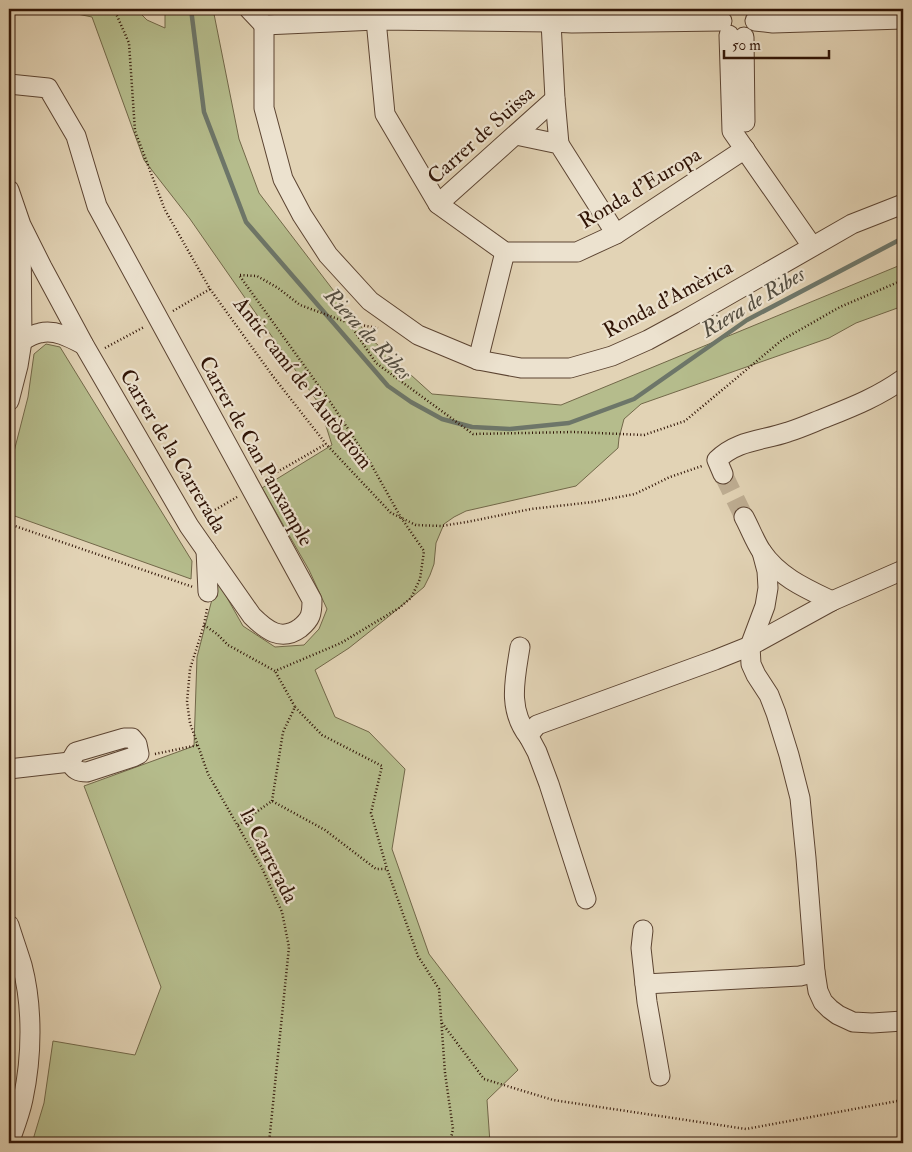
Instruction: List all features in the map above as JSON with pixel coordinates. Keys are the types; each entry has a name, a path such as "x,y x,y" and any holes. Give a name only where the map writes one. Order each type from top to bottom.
{"street":[{"path":"249,9 264,25 376,15 551,22 572,16 731,26 750,34 754,28 752,15 773,23 903,19"},
{"path":"376,15 384,114 438,204 505,252 478,360"},
{"path":"551,22 559,144 616,234"},
{"name":"Ronda d'Amèrica","path":"264,25 264,108 283,179 302,215 328,255 370,301 418,335 478,360 521,368 570,368 612,356 648,340 852,224 903,204"},
{"path":"731,26 745,149 812,246"},
{"name":"Carrer de Can Panxample","path":"9,84 48,88 76,136 97,206 312,600 312,613 305,624 293,633 281,635 273,632 261,625 252,616 226,578"},
{"name":"Carrer de Suïssa","path":"438,204 555,99"},
{"path":"516,135 559,144"},
{"name":"Ronda d'Europa","path":"505,252 577,252 616,234 745,149"},
{"name":"Carrer de la Carrerada","path":"9,190 22,225 42,268 84,345 189,526 226,578"},
{"path":"9,401 22,341 22,225"},
{"path":"22,341 39,332 52,332 69,337 84,345"},
{"path":"720,467 724,452 743,443 787,432 863,403 903,379"},
{"path":"744,517 762,552 767,571 768,588 765,606 750,646 752,664 756,675 769,695 776,714 800,798 818,991 822,1002 838,1015 853,1022 903,1021"},
{"path":"206,549 208,592"},
{"path":"762,552 780,572 791,580 832,601"},
{"path":"529,737 537,725 706,664 750,646 832,601 903,570"},
{"path":"520,647 514,681 514,700 518,719 522,729 537,752 586,899"},
{"path":"9,770 70,762 73,769 80,772 88,772 139,754"},
{"path":"9,925 22,966 28,1001 30,1034 27,1080 19,1114 9,1143"},
{"path":"643,930 641,948 647,1002 660,1076"},
{"path":"645,984 800,976 815,972"}],"path":[{"name":"Antic camí de l'Autòdrom","path":"114,9 129,43 135,131 165,210 210,289 272,375 326,444 391,513 416,525 440,526 531,509 593,502 635,494 670,477 720,467"},
{"path":"275,671 341,643 399,608 411,598 420,580 424,551 400,516 371,464 331,403 239,275 257,276 278,288 300,305 349,322 376,362 473,434 574,432 644,435 685,420 782,340 840,307 903,280"},
{"path":"9,524 208,592"},
{"name":"la Carrerada","path":"208,592 204,625 190,669 187,702 190,723 208,774 262,868 282,912 289,947 269,1143"},
{"path":"204,625 217,634 228,646 275,671 295,707 322,735 382,766 371,813 387,869 418,956 439,989 445,1073 452,1129 450,1143"},
{"path":"238,825 272,801 283,732 295,707"},
{"path":"139,754 148,755 198,745"},
{"path":"272,801 325,830 376,869 387,869"},
{"path":"442,1023 484,1079 553,1100 746,1129 903,1100"}],"green space":[{"path":"53,9 136,9 147,20 165,28 165,9 213,9 239,139 259,193 369,337 432,394 561,405 903,264 903,306 856,323 829,338 641,404 624,419 618,448 576,486 466,511 454,517 444,524 436,543 434,564 424,587 349,648 315,670 335,717 369,732 405,769 392,849 429,954 518,1070 487,1100 490,1143 32,1143 44,1103 53,1041 135,1055 161,987 84,786 194,746 197,657 217,580 243,626 275,647 304,645 319,629 327,609 309,570 262,488 332,445 319,404 190,219 144,160 92,17"},
{"path":"46,344 60,347 192,561 191,579 9,514 9,471 28,397 34,354"}],"waterway":[{"name":"Riera de Ribes","path":"191,9 204,112 246,222 388,386 411,402 442,419 472,427 510,429 569,423 634,399 747,320 903,238"}],"tunnel":[{"path":"723,474 744,517"}]}
